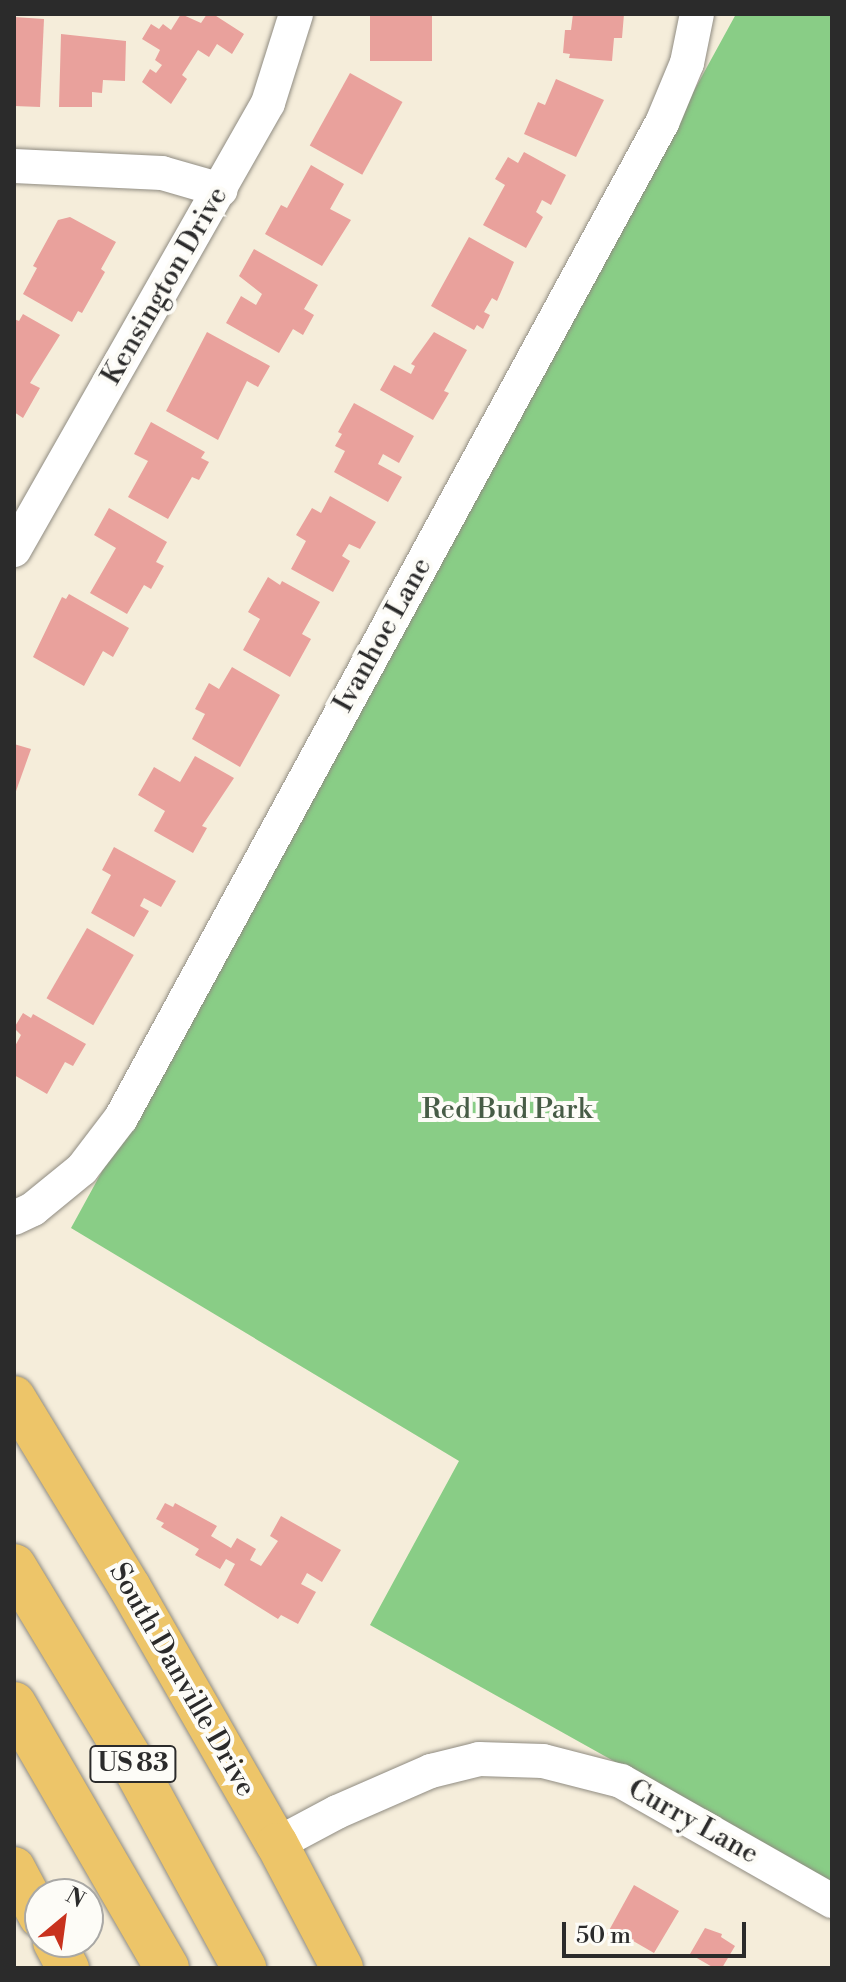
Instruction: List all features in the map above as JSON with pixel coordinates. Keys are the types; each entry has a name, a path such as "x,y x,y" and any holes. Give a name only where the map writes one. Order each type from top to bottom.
{"highway":[{"name":"US 83","path":"14,1566 128,1755 244,1968"},
{"name":"US 83","path":"14,1704 167,1968"}],"main road":[{"name":"South Danville Drive","path":"14,1397 129,1586 277,1844 342,1968"},
{"path":"14,1868 24,1887"}],"street":[{"name":"Kensington Drive","path":"14,550 268,103 296,14"},
{"name":"Ivanhoe Lane","path":"14,1218 33,1209 82,1169 121,1118 662,123 687,63 697,14"},
{"path":"14,166 162,173 221,190"},
{"name":"Curry Lane","path":"277,1844 337,1812 431,1771 479,1759 543,1761 621,1781 832,1901"}],"green space":[{"name":"Red Bud Park","path":"736,14 832,14 832,1883 370,1625 459,1461 71,1228"}],"building":[{"path":"181,14 201,23 207,14 213,14 244,34 232,54 217,44 209,57 198,50 182,75 187,79 171,104 142,82 150,69 156,73 162,65 155,60 160,50 142,39 151,24 159,29 163,24 171,30"},
{"path":"370,14 432,14 432,61 370,61"},
{"path":"573,14 624,14 622,38 614,38 612,61 569,58 570,54 563,53 565,30 571,30"},
{"path":"14,17 44,19 40,107 14,106"},
{"path":"61,34 126,41 125,81 103,80 102,93 92,92 92,107 59,107"},
{"path":"350,73 402,102 362,175 310,146"},
{"path":"556,79 604,100 576,157 524,134 538,102 545,105"},
{"path":"524,152 566,175 551,205 542,200 536,212 543,217 526,248 483,225 505,185 495,179 508,157 518,163"},
{"path":"311,165 344,184 330,209 351,220 322,266 265,234 281,205 287,208"},
{"path":"70,217 116,242 101,269 105,272 82,313 78,311 72,322 23,294 37,268 33,266 58,220"},
{"path":"469,237 514,262 497,301 492,298 484,312 490,315 483,329 477,325 474,330 431,306"},
{"path":"254,249 318,285 304,309 314,315 303,335 293,329 279,353 226,323 241,296 256,305 262,294 239,276"},
{"path":"23,314 60,335 30,383 40,388 23,418 14,412 14,319 19,321"},
{"path":"207,332 270,366 258,387 247,381 218,440 166,411"},
{"path":"434,332 467,350 444,391 449,393 433,420 380,390 394,365 411,374 415,366 411,364"},
{"path":"354,403 414,436 399,463 383,454 378,464 402,477 388,502 334,472 345,451 335,446 342,434 338,432"},
{"path":"151,422 205,452 201,458 209,462 199,480 192,477 168,519 128,497 148,461 134,454"},
{"path":"330,496 376,522 360,549 349,544 342,556 350,561 333,592 291,569 306,541 296,535 312,508 321,513"},
{"path":"109,508 167,542 156,562 164,566 151,589 144,585 127,614 90,593 116,548 94,535"},
{"path":"268,577 280,585 282,581 320,602 302,634 311,639 290,677 243,650 260,619 248,612"},
{"path":"69,594 129,628 113,657 103,651 84,686 33,657 62,597 66,599"},
{"path":"232,667 280,695 240,767 192,739 205,714 195,709 209,683 219,689"},
{"path":"14,744 31,749 15,794 14,794"},
{"path":"195,756 234,778 202,826 207,828 193,853 154,831 165,811 138,795 154,767 180,782"},
{"path":"114,847 176,881 161,907 144,898 140,906 149,911 134,937 91,913 111,875 102,870"},
{"path":"87,928 134,955 93,1025 46,998"},
{"path":"23,1013 31,1018 33,1014 86,1044 73,1066 65,1062 47,1094 14,1075 14,1048 21,1035 14,1028"},
{"path":"165,1503 173,1507 175,1503 217,1526 211,1536 231,1548 237,1538 256,1549 250,1560 261,1566 278,1541 270,1536 281,1516 341,1550 322,1582 307,1573 301,1584 316,1592 298,1624 281,1615 278,1619 224,1585 235,1564 226,1559 220,1569 195,1555 199,1549 161,1527 164,1523 156,1519"},
{"path":"634,1885 679,1911 654,1953 628,1938 625,1944 607,1934"},
{"path":"705,1928 722,1934 721,1937 735,1946 722,1968 714,1968 690,1954"}]}
